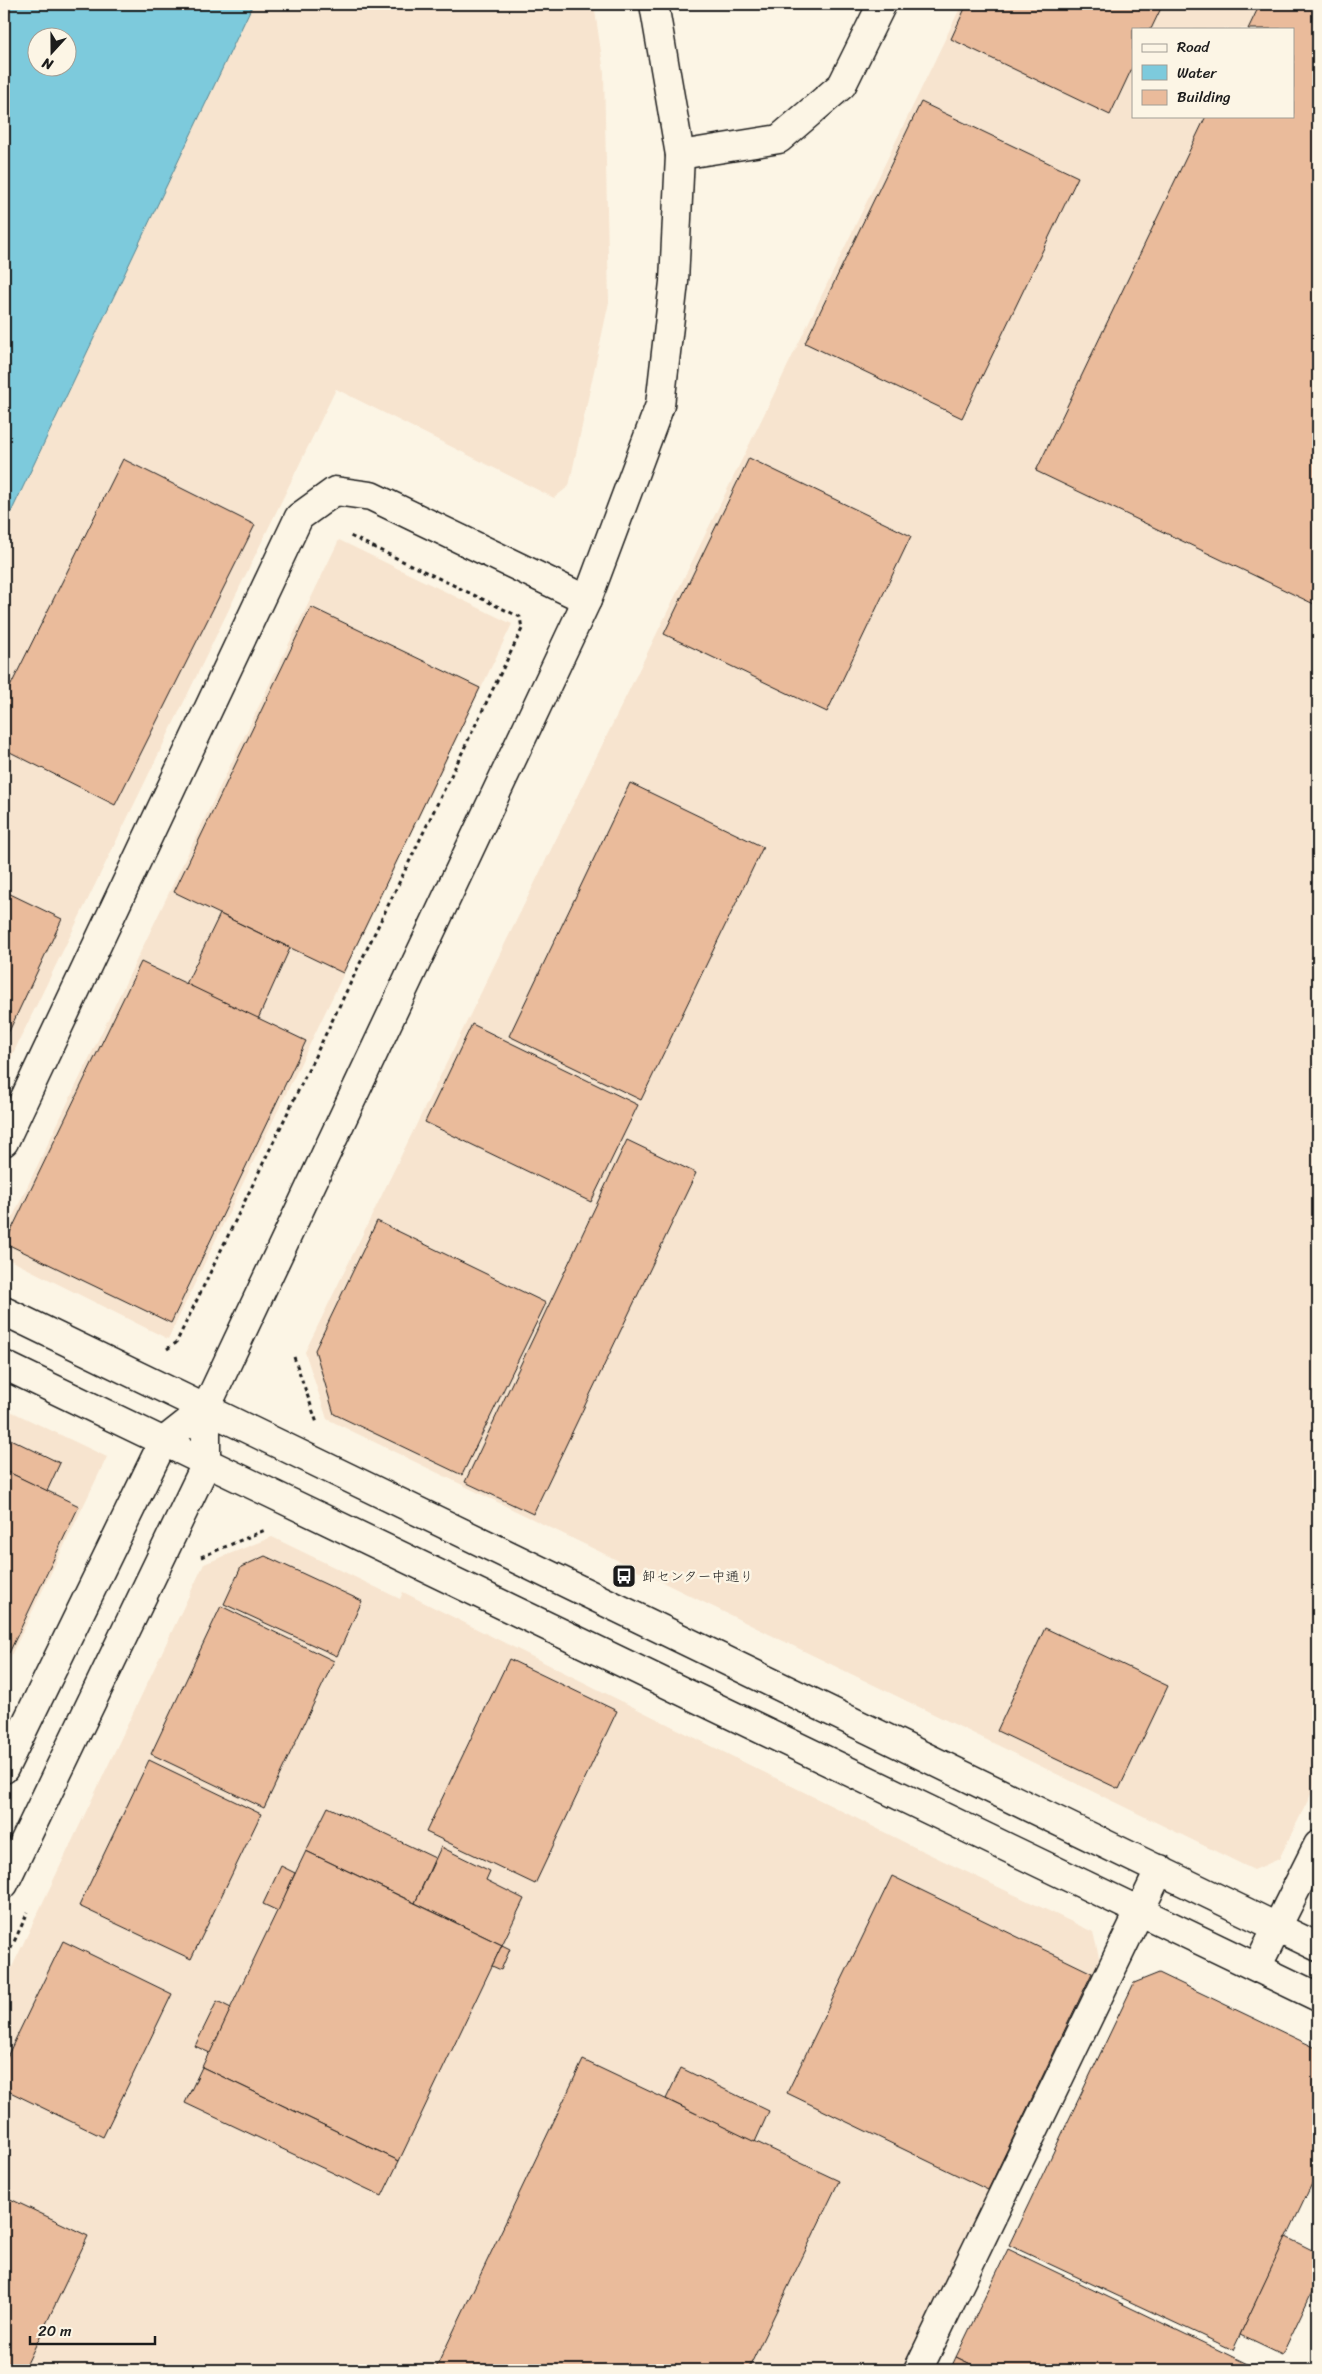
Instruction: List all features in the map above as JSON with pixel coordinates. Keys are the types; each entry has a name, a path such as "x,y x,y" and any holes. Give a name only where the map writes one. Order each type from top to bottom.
{"street":[{"path":"4,1884 206,1464 206,1408 587,600 660,405 674,282 680,156 654,4"},
{"path":"680,156 779,139 842,85 882,4"},
{"path":"4,1142 299,517 335,491 372,496 587,600"},
{"path":"4,1311 1318,1947"},
{"path":"4,1365 206,1464 446,1576 1318,1997"},
{"path":"4,1769 162,1442 206,1408"},
{"path":"1258,1967 1318,1845"},
{"path":"918,2370 1160,1869"}],"path":[{"path":"159,1346 168,1350 176,1343 522,630 520,617 348,535"},
{"path":"196,1559 270,1527"},
{"path":"4,1963 29,1910"}],"shaded area":[{"path":"253,4 594,4 604,72 609,302 569,486 554,498 336,389 4,1072 4,527"},
{"path":"962,4 1318,4 1318,1780 1279,1859 1254,1870 327,1419 305,1352 776,390"},
{"path":"339,540 512,624 168,1339 4,1257 4,1235"},
{"path":"4,1408 107,1457 4,1670"},
{"path":"272,1537 400,1599 403,1592 908,1844 1093,1932 1101,1965 905,2370 4,2370 4,1984 204,1564"}],"water":[{"path":"4,4 253,4 4,527"}],"building":[{"path":"967,4 1163,4 1151,28 1132,28 1132,68 1110,115 951,39"},
{"path":"1260,4 1318,4 1318,606 1036,471 1205,118 1294,118 1294,28 1248,28"},
{"path":"921,102 1078,177 962,418 805,343"},
{"path":"749,458 911,536 827,712 664,634"},
{"path":"123,459 255,525 115,805 4,749 4,699"},
{"path":"311,607 480,688 343,973 174,892"},
{"path":"630,783 763,847 641,1100 509,1036"},
{"path":"4,891 62,919 4,1042"},
{"path":"220,914 290,948 258,1019 186,984"},
{"path":"141,962 306,1041 171,1323 5,1243"},
{"path":"472,1024 638,1105 591,1202 425,1122"},
{"path":"627,1140 696,1173 533,1514 465,1482"},
{"path":"377,1221 546,1303 462,1475 334,1414 315,1350"},
{"path":"4,1436 60,1463 47,1491 4,1470"},
{"path":"4,1470 79,1506 9,1653 4,1650"},
{"path":"265,1556 362,1601 337,1656 224,1604 241,1567"},
{"path":"221,1606 334,1661 264,1808 151,1754"},
{"path":"1045,1628 1168,1686 1119,1789 997,1731"},
{"path":"509,1659 617,1711 535,1884 426,1832"},
{"path":"149,1760 261,1814 191,1959 79,1906"},
{"path":"328,1807 435,1858 415,1903 306,1851"},
{"path":"441,1847 490,1871 486,1880 524,1899 502,1945 415,1903"},
{"path":"306,1851 502,1945 399,2161 202,2067"},
{"path":"281,1866 295,1873 278,1911 263,1904"},
{"path":"892,1876 1092,1973 988,2190 787,2093"},
{"path":"63,1941 172,1994 103,2137 4,2089 4,2063"},
{"path":"502,1945 510,1949 501,1970 492,1966"},
{"path":"1159,1973 1318,2049 1318,2171 1233,2350 1009,2245 1134,1983"},
{"path":"217,2001 231,2008 210,2053 195,2046"},
{"path":"583,2060 839,2181 748,2370 435,2370"},
{"path":"202,2067 399,2161 382,2196 185,2103"},
{"path":"681,2068 769,2111 755,2142 666,2099"},
{"path":"4,2196 88,2236 24,2370 4,2370"},
{"path":"1286,2237 1318,2253 1318,2279 1282,2355 1240,2335"},
{"path":"1008,2249 1260,2370 983,2370 956,2357"},
{"path":"956,2357 983,2370 950,2370"}],"place":[{"name":"卸センター中通り","path":"624,1576"}]}
